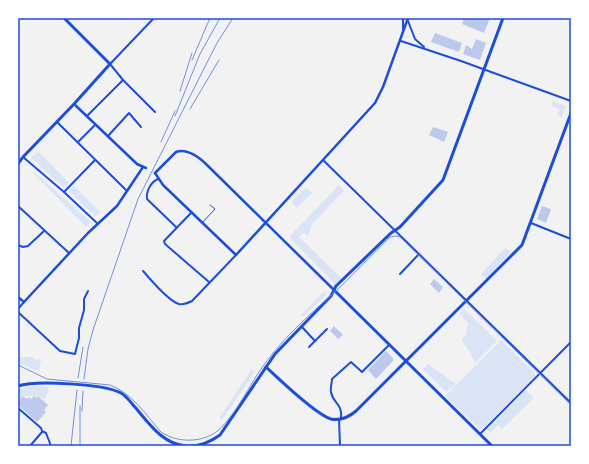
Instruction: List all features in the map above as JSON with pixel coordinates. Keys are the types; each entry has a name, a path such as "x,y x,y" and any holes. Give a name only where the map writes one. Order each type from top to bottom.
{"main road":[{"path":"18,164 110,64 64,18"},
{"path":"18,386 33,383 70,384 105,388 122,394 159,435 173,443 197,446 211,441 220,435 275,354 331,296 336,286 380,242 396,231 443,180 503,18"},
{"path":"266,367 314,409 328,418 340,419 352,415 522,245 571,112"},
{"path":"18,154 23,157"},
{"path":"334,290 492,446"}],"street":[{"path":"154,18 110,64 155,112"},
{"path":"403,18 403,34"},
{"path":"143,271 172,301 180,304 186,304 192,301 236,256 376,103 401,41 408,19"},
{"path":"408,19 415,39 425,48"},
{"path":"401,41 425,48 571,101"},
{"path":"87,116 124,80"},
{"path":"74,104 137,164 144,168 117,206 69,253 18,310 60,352 72,355 75,354 79,338 79,328 84,310 84,299 88,291"},
{"path":"108,136 129,113 141,127"},
{"path":"57,122 127,191"},
{"path":"78,142 96,124"},
{"path":"236,256 158,179 154,172 176,152 180,150 195,154 200,158 334,290"},
{"path":"23,157 64,192 98,224"},
{"path":"64,192 95,160"},
{"path":"323,160 571,403"},
{"path":"158,179 155,180 147,192 147,199 176,227"},
{"path":"18,206 69,253"},
{"path":"191,213 164,241 165,244 209,282"},
{"path":"531,223 571,239"},
{"path":"18,245 23,247 28,246 44,230"},
{"path":"400,274 419,254"},
{"path":"18,297 24,302"},
{"path":"302,327 315,341"},
{"path":"309,348 327,329"},
{"path":"480,434 571,342"},
{"path":"340,446 340,419 342,412 341,408 331,394 332,379 351,362 362,372 389,345"},
{"path":"18,408 47,434 51,446"},
{"path":"30,446 42,431"}],"lane":[{"path":"202,223 215,209 210,205"}],"shaded area":[{"path":"553,101 566,106 562,117 557,115 559,109 551,106"},
{"path":"38,151 69,183 64,188 31,158"},
{"path":"34,172 91,222 86,227 33,173"},
{"path":"339,185 344,191 312,224 308,236 304,232 299,237 342,279 335,284 291,239 290,236"},
{"path":"74,186 101,213 95,216 69,191"},
{"path":"306,187 312,193 297,208 291,202"},
{"path":"505,248 511,252 486,279 481,274"},
{"path":"324,291 326,295 303,317 301,315"},
{"path":"464,309 497,341 475,363 470,352 461,340 466,335 469,324 459,314"},
{"path":"501,340 534,372 535,376 483,429 480,429 445,396"},
{"path":"18,357 32,357 36,360 41,359 39,372 18,362"},
{"path":"428,364 456,384 446,392 423,369"},
{"path":"252,369 254,373 222,420 219,418"},
{"path":"34,386 49,387 44,399 29,395 23,396 18,402 18,390"},
{"path":"526,390 534,398 502,429 498,425 491,432 487,430"}],"building":[{"path":"464,18 490,18 484,33 462,24"},
{"path":"435,33 462,43 459,52 431,42"},
{"path":"476,39 486,43 480,60 463,54 466,45 472,49"},
{"path":"433,127 448,132 444,142 429,135"},
{"path":"542,206 551,209 546,223 537,219"},
{"path":"434,279 443,287 439,293 430,284"},
{"path":"334,326 343,335 338,339 330,331"},
{"path":"386,351 393,358 393,361 376,379 368,370"},
{"path":"23,396 27,399 29,397 31,399 34,396 37,398 38,396 48,405 44,410 46,412 37,422 18,405 18,402"}],"tram line":[{"path":"18,365 47,379 110,385 125,393 132,399 161,432 173,438 187,440 207,437 219,430 225,424 237,408 265,363 284,340 345,283 390,237 396,236 400,237 571,405"}],"railway":[{"path":"192,60 210,18"},
{"path":"175,116 200,54 220,18"},
{"path":"84,379 88,349 93,330 138,199 217,43 233,18"},
{"path":"180,91 192,53"},
{"path":"190,109 219,60"},
{"path":"161,142 175,111"},
{"path":"78,378 83,347"},
{"path":"71,446 77,390"},
{"path":"82,411 83,391"},
{"path":"80,406 80,446"}]}
